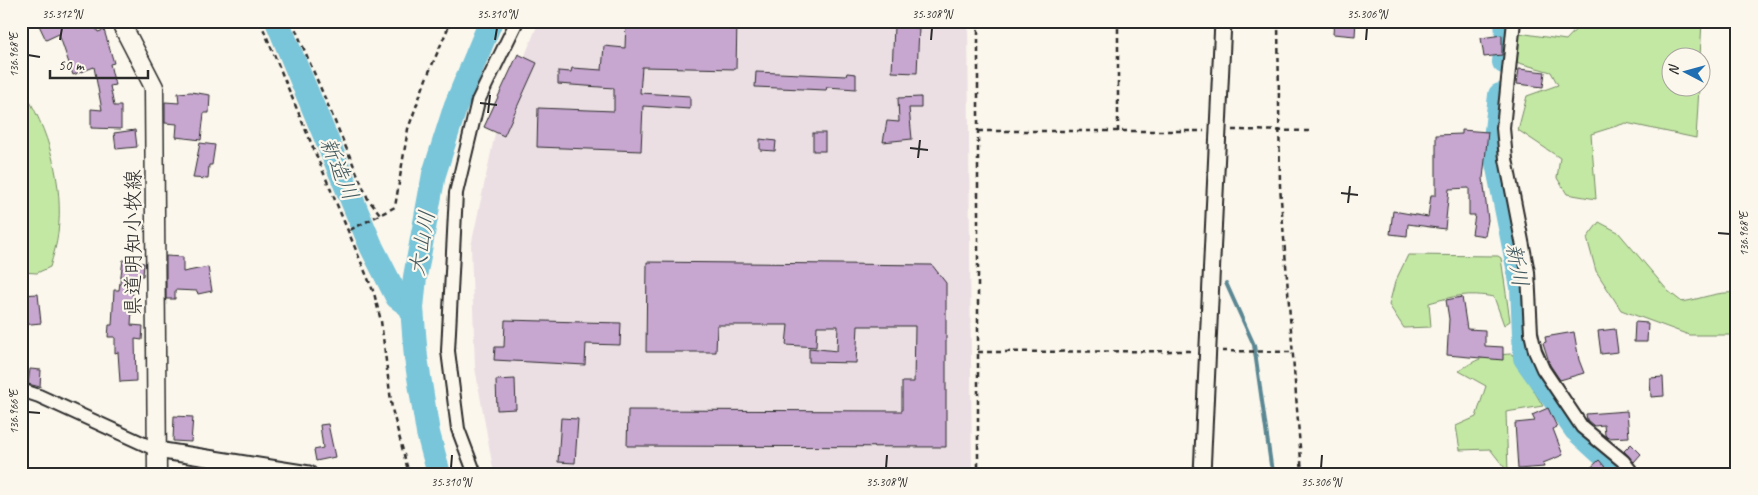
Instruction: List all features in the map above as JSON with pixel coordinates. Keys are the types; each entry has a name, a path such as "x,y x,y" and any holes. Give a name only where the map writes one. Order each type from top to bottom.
{"main road":[{"name":"県道明知小牧線","path":"120,21 154,87 157,474"}],"street":[{"path":"475,474 458,429 448,351 456,193 478,101 516,21"},
{"path":"1202,474 1224,21"},
{"path":"1514,21 1503,128 1506,159 1528,272 1531,333 1535,351 1543,370 1582,427 1623,461 1633,474"},
{"path":"21,390 39,396 156,450 309,474"}],"path":[{"path":"260,21 374,293 381,321 392,409 409,474"},
{"path":"292,21 368,199 380,214"},
{"path":"349,230 395,207 408,129 426,79 451,21"},
{"path":"978,474 978,22 1026,21"},
{"path":"1118,21 1118,132"},
{"path":"1278,21 1278,130 1302,474"},
{"path":"978,131 1310,131"},
{"path":"978,352 1293,352"}],"shaded area":[{"path":"539,21 968,21 972,474 494,474 475,368 471,246 497,124"}],"green space":[{"path":"1584,21 1702,21 1700,48 1660,48 1660,98 1698,98 1696,138 1626,123 1591,134 1596,199 1567,194 1557,178 1560,158 1518,130 1527,96 1558,85 1551,72 1512,61 1519,33 1566,40"},
{"path":"21,87 31,103 47,139 59,196 58,233 54,254 50,267 37,273 21,272"},
{"path":"1599,222 1618,232 1668,291 1682,302 1716,294 1737,293 1737,338 1729,335 1689,335 1621,310 1596,271 1587,238"},
{"path":"1408,255 1498,256 1501,258 1510,321 1504,325 1494,297 1469,295 1429,303 1431,327 1404,328 1389,305 1395,282"},
{"path":"1512,354 1543,406 1506,412 1508,472 1490,449 1460,450 1456,426 1476,417 1486,386 1459,371 1484,358"}],"building":[{"path":"37,21 92,21 98,32 104,30 114,63 110,64 115,85 110,86 114,106 121,106 121,129 91,128 91,109 102,110 94,67 73,75 59,34 46,40"},
{"path":"626,21 737,21 736,69 642,67 640,93 690,96 690,109 643,106 641,151 537,147 538,108 614,111 614,88 558,84 558,71 571,72 572,68 602,70 604,46 625,48"},
{"path":"1334,21 1356,21 1355,36 1333,34"},
{"path":"894,26 919,28 917,73 892,72"},
{"path":"1502,35 1502,55 1484,57 1481,38"},
{"path":"518,54 537,63 504,136 484,127"},
{"path":"1519,69 1545,72 1543,87 1517,84"},
{"path":"756,72 846,76 847,73 856,74 856,89 827,87 826,90 755,87"},
{"path":"191,92 210,95 209,113 204,113 201,140 176,137 177,124 165,123 165,102 179,103 178,93"},
{"path":"921,97 921,108 909,108 912,139 883,142 887,121 899,122 898,98"},
{"path":"135,130 137,147 116,149 114,133"},
{"path":"1462,130 1488,132 1483,178 1488,220 1485,236 1472,234 1475,215 1469,215 1469,188 1449,189 1445,229 1408,224 1407,236 1390,234 1393,211 1428,217 1431,195 1436,195 1436,135 1462,134"},
{"path":"813,133 825,133 825,151 813,151"},
{"path":"760,139 776,141 775,151 760,150"},
{"path":"200,143 215,145 212,165 209,165 208,179 193,178"},
{"path":"166,256 183,257 183,272 208,267 212,291 198,294 197,291 175,290 175,299 166,299"},
{"path":"123,260 144,263 143,276 134,275 131,325 143,326 142,340 135,339 136,381 120,382 118,352 115,353 115,337 108,337 109,325 112,325 114,290 119,290"},
{"path":"647,262 932,265 946,283 946,447 627,446 628,410 902,411 902,382 914,382 915,326 858,326 856,363 809,362 809,348 837,351 838,326 817,326 816,347 786,345 788,325 717,325 716,352 646,352"},
{"path":"38,294 41,323 21,325 21,295"},
{"path":"1462,297 1467,329 1485,330 1485,346 1503,347 1503,360 1447,355 1449,319 1446,300"},
{"path":"505,320 621,323 620,345 586,344 585,365 494,360 495,347 504,347"},
{"path":"1635,322 1648,323 1647,342 1634,342"},
{"path":"1615,329 1618,352 1601,354 1598,331"},
{"path":"1574,332 1579,360 1584,373 1560,380 1550,365 1543,343 1546,342 1545,337"},
{"path":"30,369 41,370 40,387 28,384"},
{"path":"1663,377 1664,396 1651,397 1650,378"},
{"path":"515,379 516,409 497,410 496,380"},
{"path":"1548,408 1557,427 1553,429 1563,455 1543,463 1544,467 1518,469 1515,423 1535,421 1532,415"},
{"path":"1627,411 1629,437 1608,438 1605,435 1604,425 1594,426 1587,420 1586,414"},
{"path":"174,416 193,417 191,442 173,441"},
{"path":"561,418 578,419 575,463 558,462"},
{"path":"328,424 335,457 316,461 314,450 323,448 320,425"},
{"path":"1631,444 1641,454 1634,462 1624,451"},
{"path":"1599,460 1611,474 1584,474"}],"waterway":[{"name":"新造川","path":"277,21 372,248 397,297 412,308"},
{"name":"大山川","path":"439,474 428,433 416,358 412,308 415,277 434,174 456,105 491,21"},
{"name":"新川","path":"1504,62 1507,34 1506,21"},
{"name":"新川","path":"1500,95 1494,148 1522,287 1525,358 1576,430 1624,474"},
{"path":"1226,283 1254,345 1271,465 1276,474"}]}
